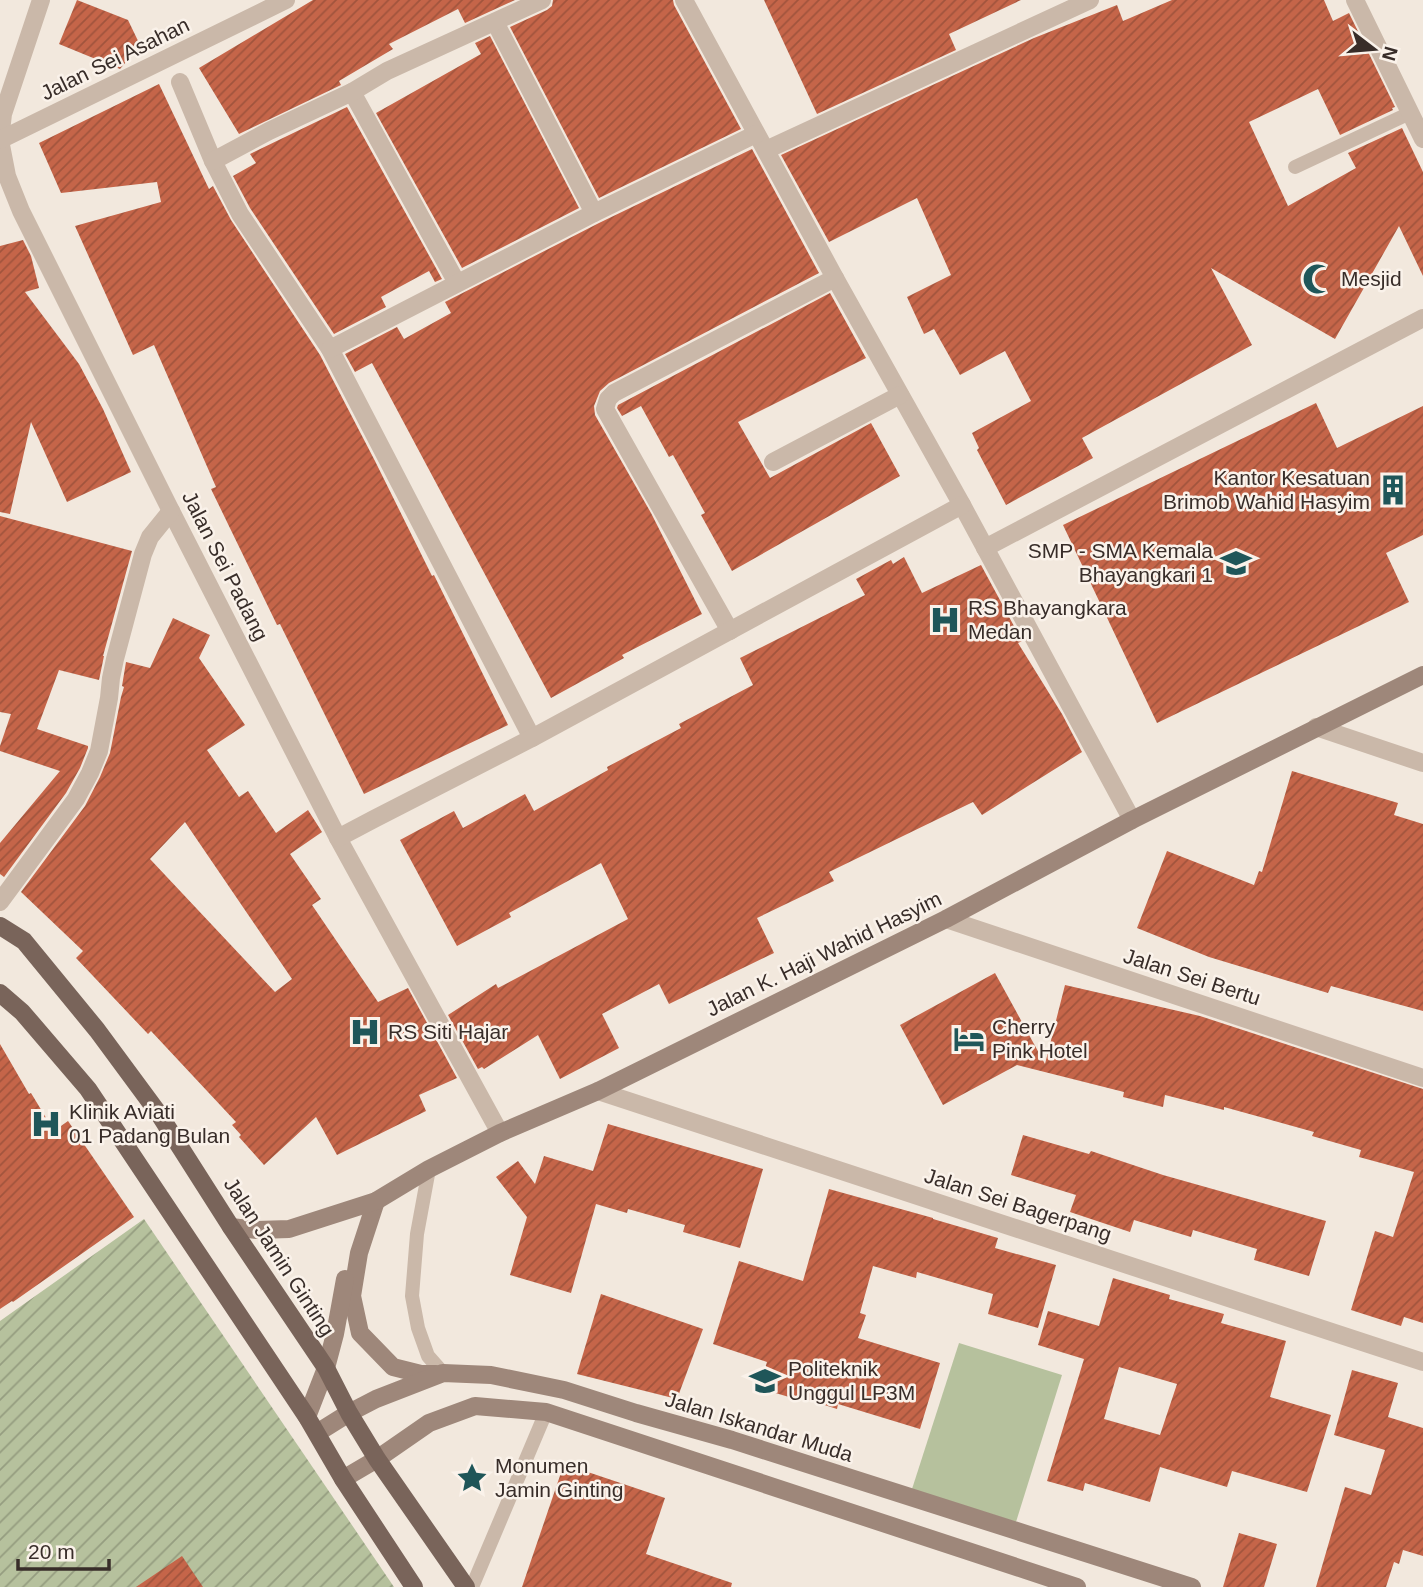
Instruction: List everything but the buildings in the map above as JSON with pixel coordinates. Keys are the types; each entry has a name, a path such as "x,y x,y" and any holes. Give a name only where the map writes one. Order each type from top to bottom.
{"main road":[{"name":"Jalan K. Haji Wahid Hasyim","path":"231,1227 257,1230 289,1229 376,1201 429,1169 500,1133 598,1091 946,919 1132,820 1423,675"},
{"name":"Jalan Jamin Ginting","path":"0,926 24,941 97,1030 159,1114 326,1368 377,1459 466,1587"},
{"path":"0,993 22,1012 88,1089 307,1417 343,1479 414,1587"},
{"path":"307,1417 326,1368 345,1280 358,1239 376,1201"},
{"path":"376,1201 359,1253 352,1296 360,1333 393,1367 421,1374 443,1373"},
{"name":"Jalan Iskandar Muda","path":"317,1433 376,1399 443,1373 491,1375 564,1390 745,1444 1192,1587"},
{"path":"343,1479 429,1423 475,1406 545,1412 1077,1587"}],"street":[{"name":"Jalan Sei Padang","path":"41,0 3,114 0,141 7,176 21,211 338,838 500,1133"},
{"name":"Jalan Sei Asahan","path":"0,141 286,0"},
{"path":"213,161 268,131 352,92 387,71 542,0"},
{"path":"684,0 1132,820"},
{"path":"330,349 594,213 1090,0"},
{"path":"1356,0 1423,139"},
{"path":"495,22 594,213"},
{"path":"180,82 213,161 240,214 330,349 532,738"},
{"path":"352,92 457,283"},
{"path":"730,631 605,409 608,399 614,393 835,278"},
{"path":"985,548 1423,318"},
{"path":"774,461 900,395"},
{"path":"338,838 532,738 962,505"},
{"path":"0,902 76,799 90,774 99,751 115,659 143,554 150,537 171,511"},
{"path":"1316,727 1423,762"},
{"name":"Jalan Sei Bertu","path":"946,919 1423,1078"},
{"name":"Jalan Sei Bagerpang","path":"598,1091 1423,1362"}],"lane":[{"path":"1295,167 1410,113"},
{"path":"429,1169 417,1234 412,1296 418,1328 428,1356 443,1373"},
{"path":"472,1587 545,1412"}],"green space":[{"path":"144,1219 394,1587 0,1587 0,1321"},
{"path":"959,1343 1062,1375 1016,1522 912,1489"}],"place":[{"name":"Mesjid","path":"1318,279"},
{"name":"Kantor Kesatuan Brimob Wahid Hasyim","path":"1393,490"},
{"name":"SMP - SMA Kemala Bhayangkari 1","path":"1236,563"},
{"name":"RS Bhayangkara Medan","path":"945,620"},
{"name":"RS Siti Hajar","path":"365,1032"},
{"name":"Cherry Pink Hotel","path":"969,1039"},
{"name":"Klinik Aviati 01 Padang Bulan","path":"46,1124"},
{"name":"Politeknik Unggul LP3M","path":"765,1381"},
{"name":"Monumen Jamin Ginting","path":"472,1478"}]}
